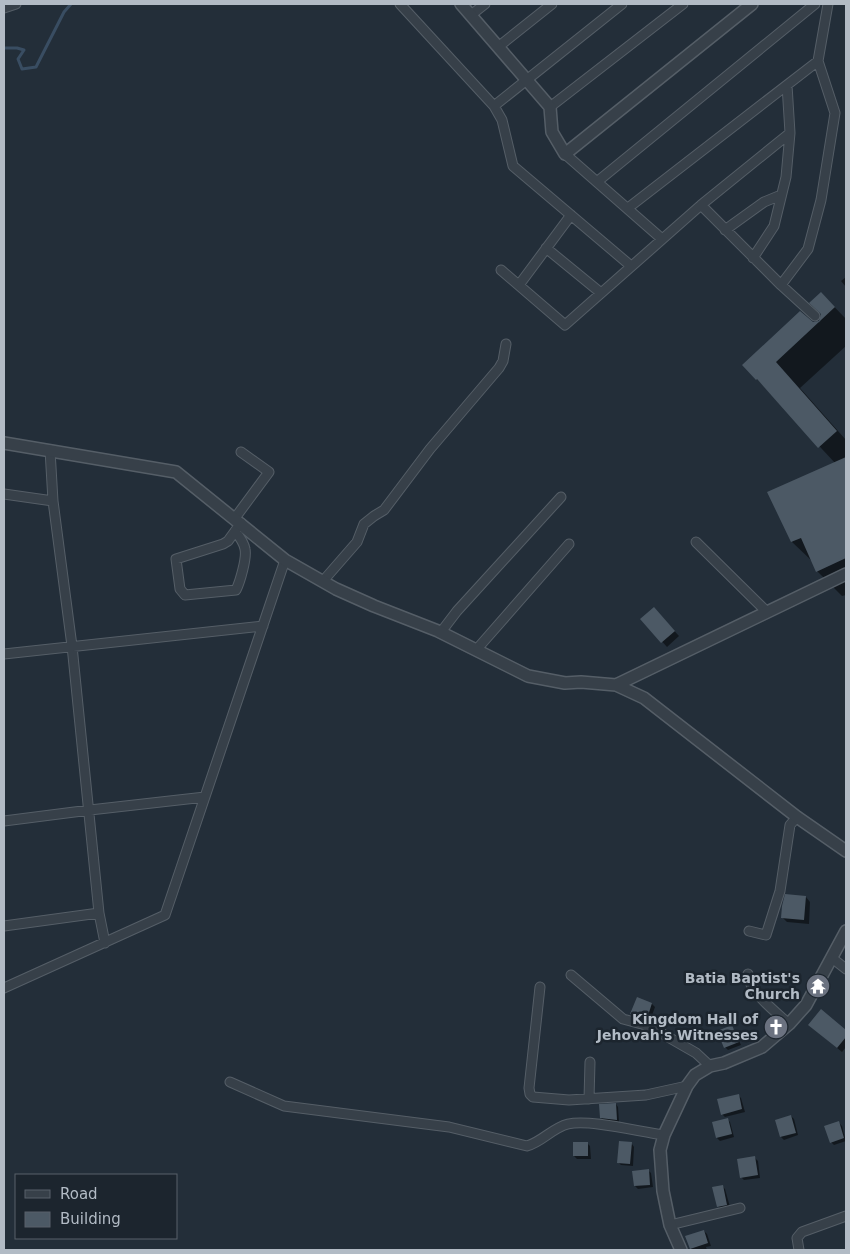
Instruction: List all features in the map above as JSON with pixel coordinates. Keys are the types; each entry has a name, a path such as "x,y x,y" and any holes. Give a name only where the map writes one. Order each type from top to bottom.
{"street":[{"path":"4,8 16,4"},
{"path":"400,4 494,106 502,120 513,166 631,266"},
{"path":"461,4 550,107 552,132 565,154 662,239"},
{"path":"471,15 485,4"},
{"path":"498,47 552,4"},
{"path":"494,106 622,4"},
{"path":"550,107 683,4"},
{"path":"565,154 752,4"},
{"path":"598,181 816,4"},
{"path":"780,285 808,249 821,200 835,113 818,61 828,4"},
{"path":"628,208 818,61"},
{"path":"753,258 774,226 786,177 790,133 787,85"},
{"path":"501,270 565,325 701,205 790,133"},
{"path":"726,230 764,202 781,195"},
{"path":"701,205 780,285 814,316"},
{"path":"519,285 571,215"},
{"path":"546,248 601,292"},
{"path":"323,581 357,542 364,524 384,510 430,449 498,368 503,360 506,344"},
{"path":"4,443 176,472 237,524 285,560 374,606 441,632 528,676 565,683 581,682 616,685 644,698 846,852"},
{"path":"50,450 53,501 72,646 99,913 105,943"},
{"path":"237,524 246,552 239,585 236,590 185,595 180,589 176,559 228,541 237,524 269,472 241,452"},
{"path":"4,494 53,501"},
{"path":"441,632 457,611 491,576 561,497"},
{"path":"696,542 767,612"},
{"path":"477,649 569,544"},
{"path":"4,988 166,916 285,560"},
{"path":"616,685 846,574"},
{"path":"4,654 263,626"},
{"path":"4,821 205,797"},
{"path":"750,931 766,935 780,891 790,825 797,816"},
{"path":"4,926 99,913"},
{"path":"681,1250 670,1225 662,1191 660,1150 664,1135 687,1086 695,1075 710,1066 724,1063 762,1047 789,1024 806,1005 846,931"},
{"path":"832,958 846,969"},
{"path":"748,974 748,979 764,1002 789,1024"},
{"path":"571,975 623,1018 649,1026 696,1053 710,1066"},
{"path":"540,987 530,1094 533,1097 569,1100 646,1095 687,1086"},
{"path":"589,1099 590,1062"},
{"path":"230,1082 284,1106 448,1127 527,1146 567,1124 583,1122 664,1135"},
{"path":"670,1225 740,1208"},
{"path":"799,1250 797,1238 802,1232 846,1216"}],"building":[{"path":"821,292 835,307 776,362 837,431 818,448 757,379 742,365 800,311 813,322 819,321 821,314 809,303"},
{"path":"846,457 846,558 816,572 801,538 791,542 767,492"},
{"path":"654,607 675,631 661,643 640,619"},
{"path":"785,894 806,896 804,920 781,918"},
{"path":"637,997 652,1003 647,1019 630,1014"},
{"path":"821,1009 846,1030 846,1037 837,1048 808,1025"},
{"path":"732,1025 739,1042 724,1048 717,1031"},
{"path":"739,1094 742,1109 721,1115 717,1099"},
{"path":"616,1103 617,1120 600,1118 599,1104"},
{"path":"791,1115 796,1133 780,1137 775,1120"},
{"path":"728,1118 732,1134 716,1138 712,1122"},
{"path":"839,1121 844,1138 830,1143 824,1126"},
{"path":"619,1141 632,1142 630,1164 617,1163"},
{"path":"573,1142 588,1142 588,1156 573,1156"},
{"path":"755,1156 758,1175 740,1178 737,1159"},
{"path":"649,1169 650,1185 634,1186 632,1171"},
{"path":"723,1185 727,1205 717,1207 712,1187"},
{"path":"704,1230 708,1243 690,1249 685,1236"}],"waterway":[{"path":"4,48 24,50 18,59 22,69 36,67 64,12 71,4"}],"place":[{"name":"Batia Baptist's Church","path":"818,986"},
{"name":"Kingdom Hall of Jehovah's Witnesses","path":"776,1027"}]}
